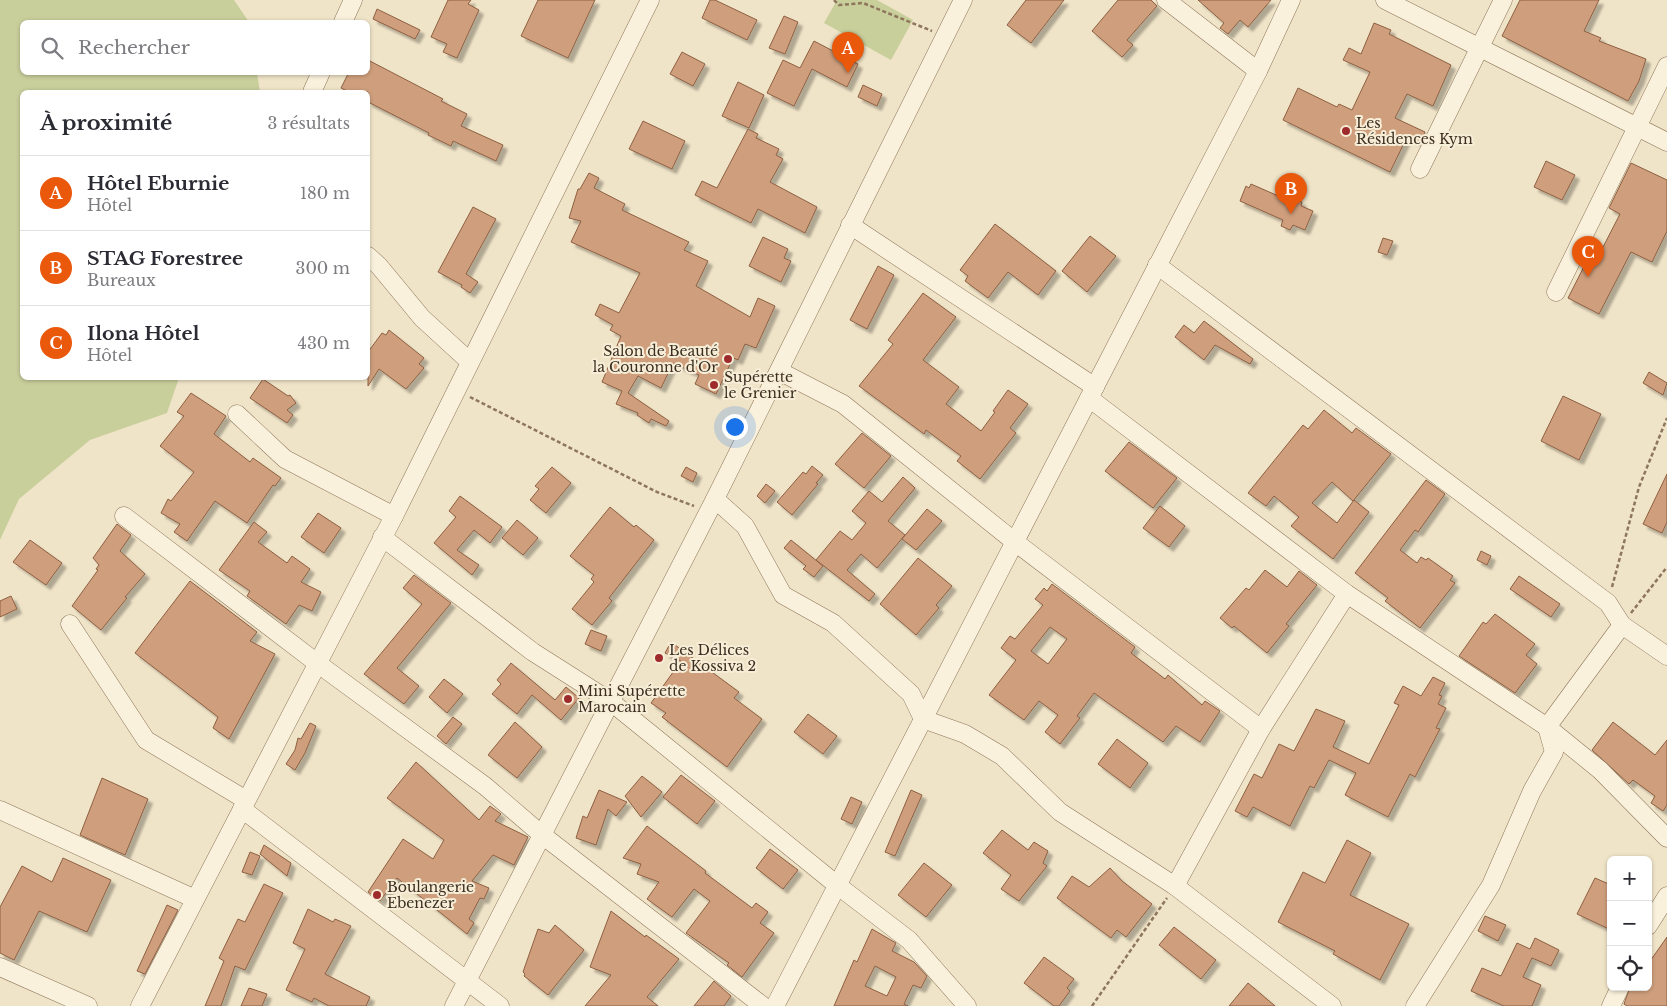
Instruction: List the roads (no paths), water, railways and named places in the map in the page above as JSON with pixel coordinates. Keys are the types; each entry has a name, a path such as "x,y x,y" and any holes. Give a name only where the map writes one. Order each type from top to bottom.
{"street":[{"path":"344,20 353,0"},
{"path":"140,1006 394,516 469,361 650,0"},
{"path":"454,1006 712,505 963,0"},
{"path":"1166,0 1258,71"},
{"path":"775,1006 1258,71 1291,0"},
{"path":"1385,0 1667,142"},
{"path":"1420,169 1503,0"},
{"path":"1556,292 1667,66"},
{"path":"313,90 319,75"},
{"path":"850,225 1092,392 1346,594 1547,727 1600,770 1667,838"},
{"path":"370,258 422,318 469,361"},
{"path":"1157,266 1608,603 1622,625 1667,656"},
{"path":"778,371 843,404 1014,542 1261,729"},
{"path":"237,414 285,459 394,516"},
{"path":"712,505 745,526 783,595 833,622 911,694 924,719 965,734 1002,756 1060,812 1175,886 1332,1006"},
{"path":"124,516 317,663 485,786 541,834 763,1006"},
{"path":"382,537 533,652 610,701 909,940 967,1006"},
{"path":"1175,886 1261,729 1346,594"},
{"path":"70,624 146,740 244,805 500,1006"},
{"path":"1547,727 1622,625"},
{"path":"1415,1006 1491,885 1532,791 1554,752 1547,727"},
{"path":"0,810 195,899"},
{"path":"1652,920 1667,896"},
{"path":"0,967 88,1006"},
{"path":"1612,1006 1618,991"}],"place":[{"name":"Hôtel Eburnie","path":"848,73"},
{"name":"Les Résidences Kym","path":"1346,131"},
{"name":"STAG Forestree","path":"1291,214"},
{"name":"Ilona Hôtel","path":"1588,277"},
{"name":"Salon de Beauté la Couronne d'Or","path":"728,359"},
{"name":"Supérette le Grenier","path":"714,385"},
{"name":"Les Délices de Kossiva 2","path":"659,658"},
{"name":"Mini Supérette Marocain","path":"568,699"},
{"name":"Boulangerie Ebenezer","path":"377,895"}]}
